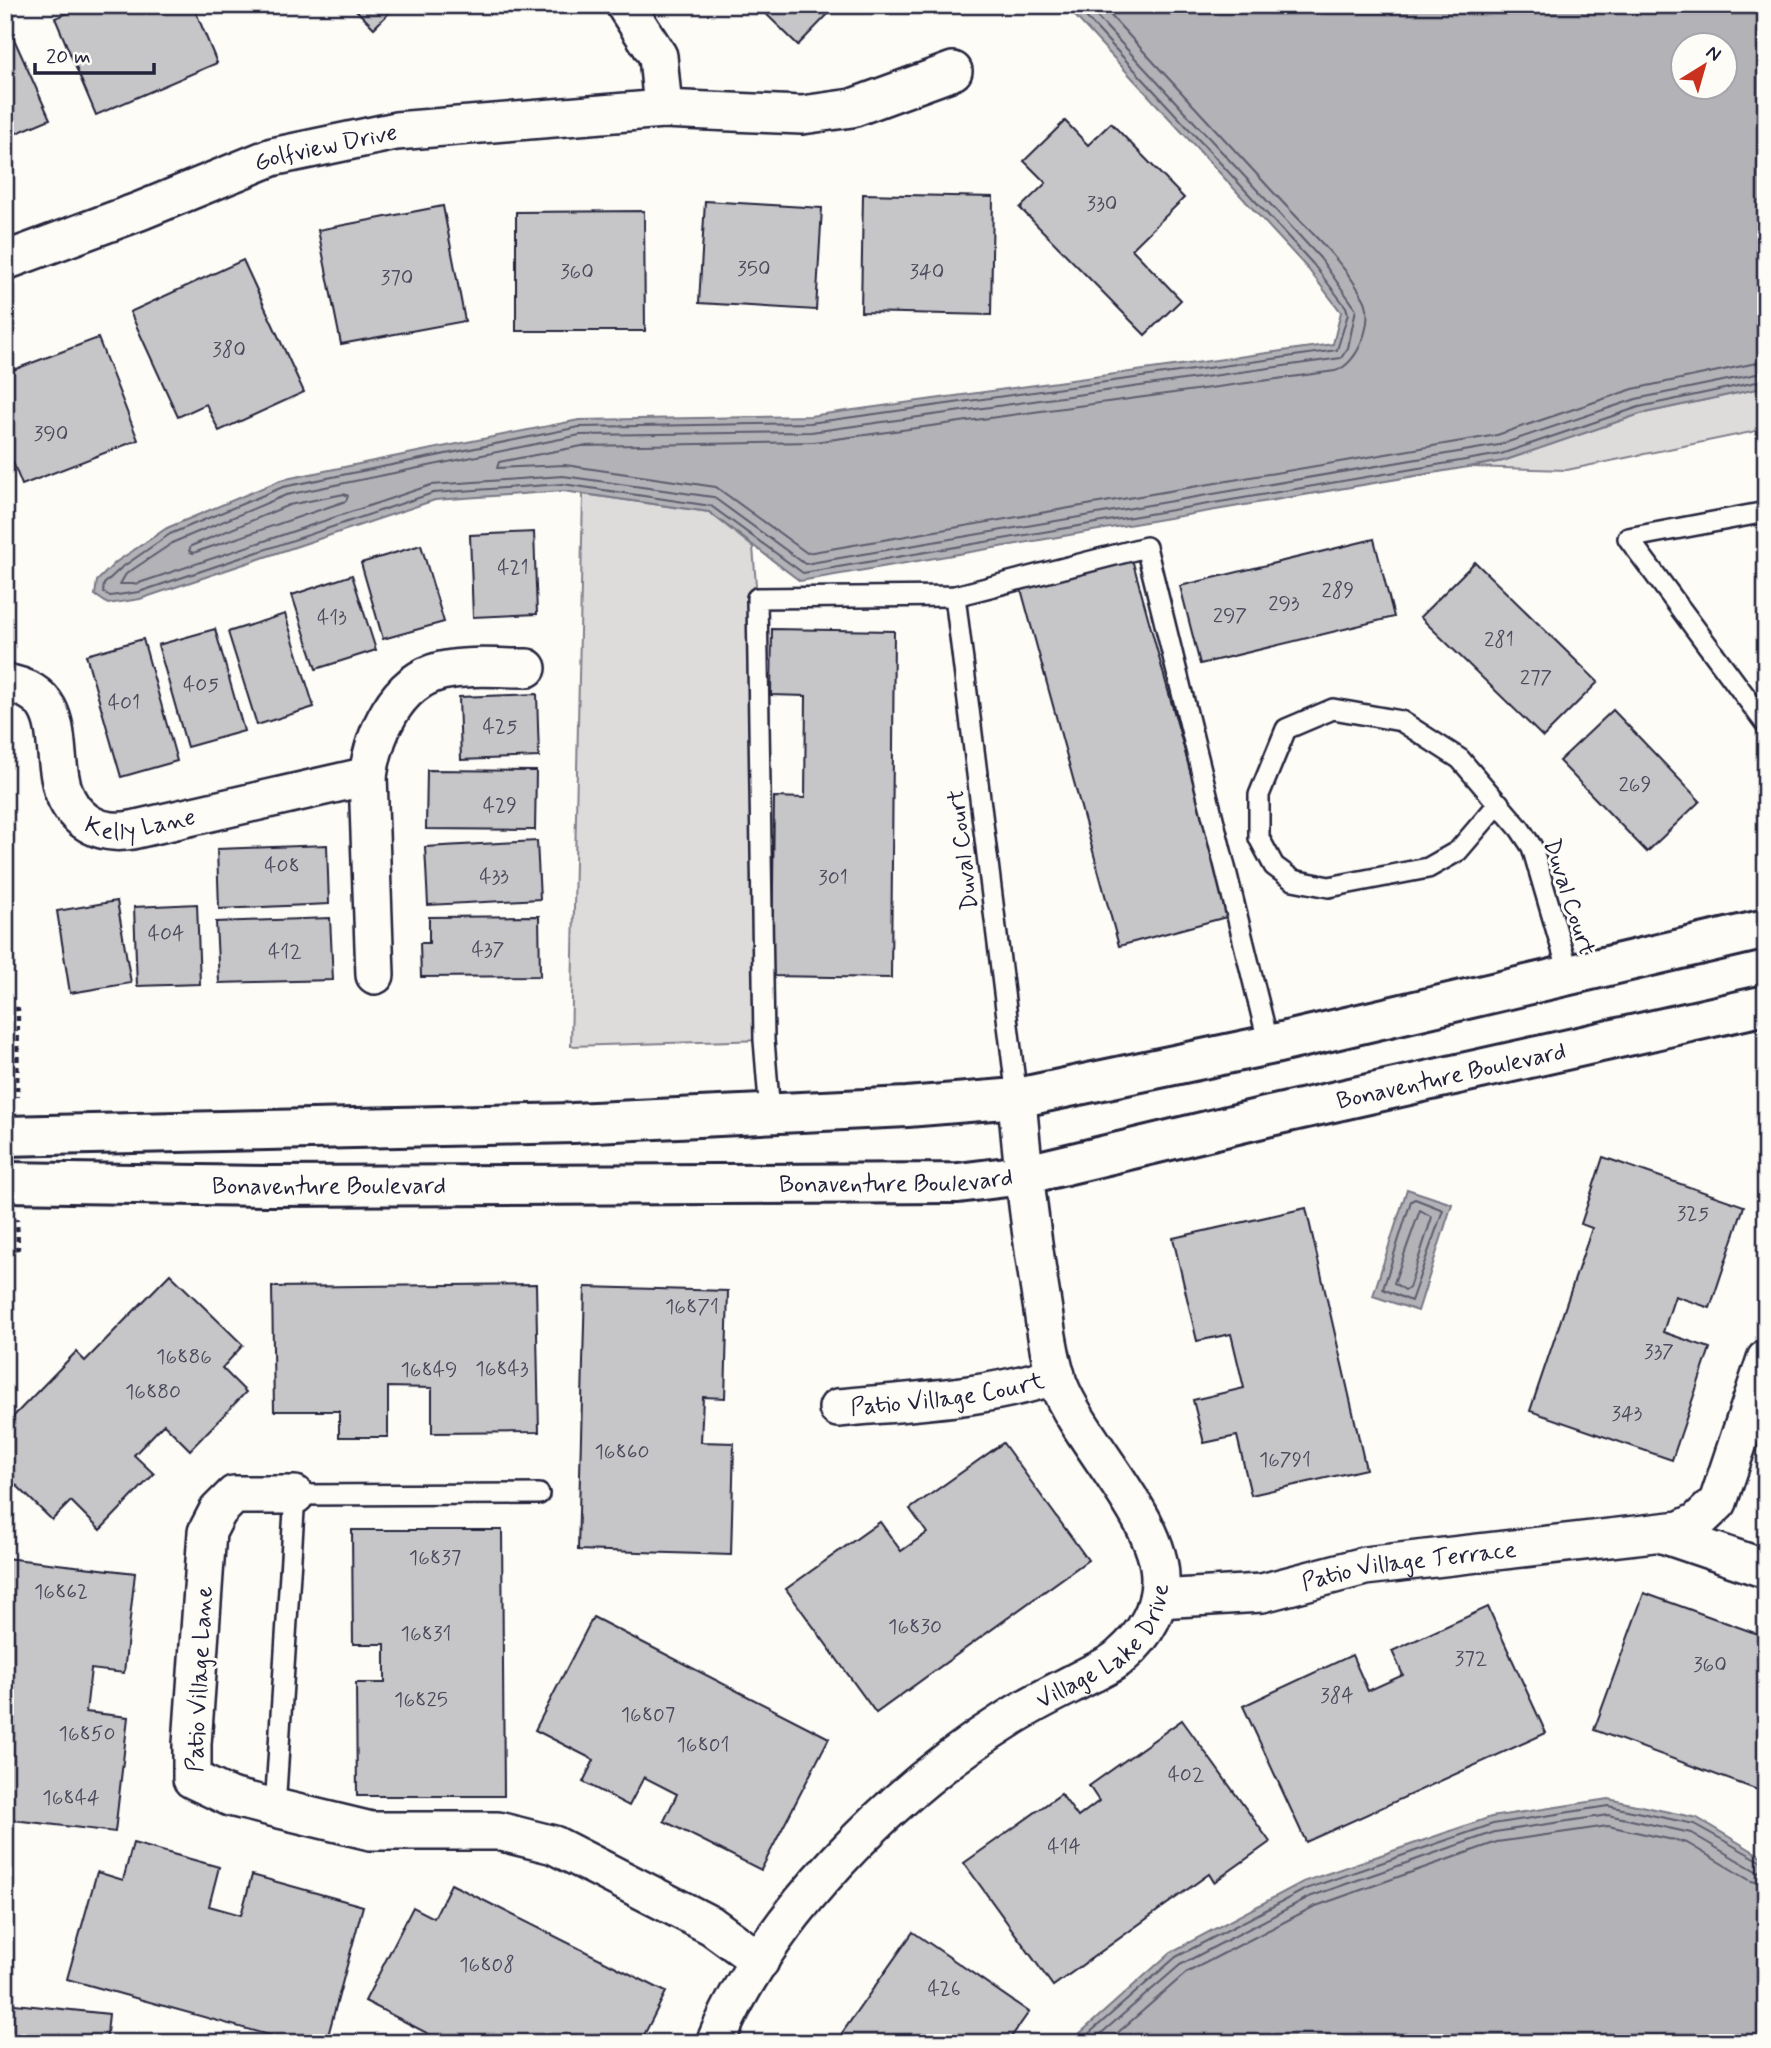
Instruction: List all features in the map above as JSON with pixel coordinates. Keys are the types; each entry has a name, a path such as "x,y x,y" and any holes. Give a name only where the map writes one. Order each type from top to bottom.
{"main road":[{"path":"11,1136 572,1123 770,1114 1017,1098 1269,1045 1766,929"},
{"name":"Bonaventure Boulevard","path":"5,1182 267,1186 958,1183 1023,1175 1269,1116 1766,1005"}],"street":[{"path":"625,5 658,57 663,109"},
{"name":"Golfview Drive","path":"5,261 140,211 272,157 396,131 663,109 802,114 852,107 953,71"},
{"path":"374,975 369,776 372,755 387,716 398,701 425,678 439,671 464,668 527,668"},
{"name":"Kelly Lane","path":"5,683 28,691 50,711 56,735 59,783 64,797 80,817 110,831 132,830 369,776"},
{"name":"Village Lake Drive","path":"715,2043 727,2016 760,1961 818,1883 882,1815 947,1762 1008,1719 1119,1659 1144,1632 1158,1599 1161,1578 1154,1546 1067,1401 1056,1375 1023,1175 1017,1098"},
{"name":"Patio Village Terrace","path":"1158,1599 1262,1593 1365,1566 1680,1530 1697,1522 1718,1502 1766,1359"},
{"name":"Patio Village Court","path":"838,1409 989,1392 1023,1386 1056,1375"},
{"name":"Patio Village Lane","path":"295,1495 234,1495 218,1511 207,1532 192,1744 192,1779 230,1797 371,1831 498,1831 554,1845 712,1926 760,1961"},
{"name":"Patio Village Terrace","path":"1660,1533 1766,1569"}],"lane":[{"path":"1766,512 1628,538 1766,723"},
{"path":"770,1114 764,1040 757,598 955,596 1146,547 1269,1045"},
{"name":"Duval Court","path":"955,596 1017,1098"},
{"name":"Duval Court","path":"1499,803 1458,851 1428,868 1329,887 1293,880 1274,866 1259,838 1259,795 1286,729 1333,709 1401,721 1460,759 1499,803 1520,829 1537,861 1569,973"},
{"name":"Patio Village Lane","path":"295,1495 539,1494"},
{"path":"275,1809 295,1495"}],"path":[{"path":"5,1009 18,1009 11,1136"}],"shaded area":[{"path":"1766,387 1766,429 1567,470 1471,467 1503,461 1640,414"},
{"path":"583,494 709,512 753,547 757,598 764,1040 571,1046"}],"water":[{"path":"1065,5 1766,5 1766,387 1640,414 1503,461 800,581 709,512 563,491 435,500 140,599 108,604 95,595 97,581 116,562 167,528 281,480 579,420 810,416 1333,344 1341,312 1308,269"},
{"path":"1407,1189 1452,1204 1418,1311 1373,1296"},
{"path":"1608,1799 1697,1818 1766,1859 1766,2043 1069,2043 1171,1952 1303,1882 1491,1817"}],"building":[{"path":"65,5 193,5 217,63 96,115 55,18 68,13"},
{"path":"351,5 397,5 374,28"},
{"path":"757,5 837,5 798,45"},
{"path":"5,19 50,119 5,138"},
{"path":"1065,121 1088,145 1111,123 1184,198 1132,249 1181,300 1145,335 1020,208 1046,183 1024,161"},
{"path":"863,194 993,197 991,315 861,312"},
{"path":"705,201 822,208 816,310 699,303"},
{"path":"443,206 465,321 341,344 318,230"},
{"path":"644,211 645,331 516,331 516,212"},
{"path":"243,260 304,392 219,431 206,404 178,417 130,312"},
{"path":"98,338 138,440 22,485 5,442 5,373"},
{"path":"534,532 537,614 473,617 470,535"},
{"path":"1374,539 1394,617 1200,664 1180,586"},
{"path":"421,545 444,622 383,639 361,563"},
{"path":"1132,559 1230,916 1119,946 1021,589"},
{"path":"1475,562 1598,682 1543,737 1420,617"},
{"path":"352,575 376,650 316,669 292,595"},
{"path":"285,614 314,707 257,725 228,632"},
{"path":"215,629 244,731 187,747 158,645"},
{"path":"772,629 894,631 891,978 772,976 774,797 805,798 806,696 771,695"},
{"path":"143,639 177,761 121,777 86,655"},
{"path":"537,694 539,757 461,760 459,697"},
{"path":"1613,710 1700,801 1647,852 1559,761"},
{"path":"427,770 536,771 535,830 426,829"},
{"path":"537,841 540,899 428,905 425,847"},
{"path":"327,845 329,904 219,909 217,849"},
{"path":"117,901 131,983 70,993 57,911"},
{"path":"197,904 200,984 137,986 134,907"},
{"path":"539,916 540,976 421,977 420,943 429,943 429,917"},
{"path":"330,918 333,980 219,983 216,922"},
{"path":"1603,1157 1744,1206 1710,1308 1675,1296 1663,1332 1710,1348 1672,1460 1530,1411 1592,1228 1581,1224"},
{"path":"1306,1208 1366,1469 1251,1495 1237,1436 1204,1443 1193,1400 1244,1388 1231,1334 1197,1341 1173,1238"},
{"path":"170,1274 243,1345 222,1368 246,1392 190,1450 164,1424 134,1455 154,1474 100,1530 71,1501 52,1520 5,1474 5,1425 76,1352 85,1361"},
{"path":"536,1284 539,1432 432,1433 432,1388 388,1387 388,1437 339,1437 339,1411 274,1411 272,1287"},
{"path":"585,1287 728,1291 725,1398 703,1397 701,1442 734,1443 731,1555 578,1550"},
{"path":"1003,1443 1088,1560 876,1713 786,1589 880,1522 901,1551 927,1533 910,1509"},
{"path":"352,1530 502,1530 504,1796 357,1796 356,1683 385,1683 385,1644 353,1644"},
{"path":"5,1558 135,1573 124,1673 91,1669 86,1712 128,1717 115,1832 5,1819"},
{"path":"1644,1593 1766,1637 1766,1793 1594,1730"},
{"path":"1488,1607 1546,1733 1306,1842 1243,1706 1352,1655 1368,1691 1403,1675 1392,1651"},
{"path":"593,1617 829,1738 761,1870 664,1821 677,1794 644,1777 629,1806 583,1782 594,1760 535,1730"},
{"path":"1182,1720 1270,1842 1214,1882 1209,1874 1053,1986 964,1863 1061,1794 1078,1817 1099,1801 1089,1786"},
{"path":"133,1843 219,1867 209,1906 241,1915 252,1875 363,1906 326,2043 297,2043 67,1979 97,1872 123,1880"},
{"path":"451,1884 666,1992 640,2043 446,2043 365,2001 413,1907 434,1918"},
{"path":"913,1932 1029,2012 1007,2043 835,2043"},
{"path":"5,2003 109,2014 106,2043 5,2043"}]}
